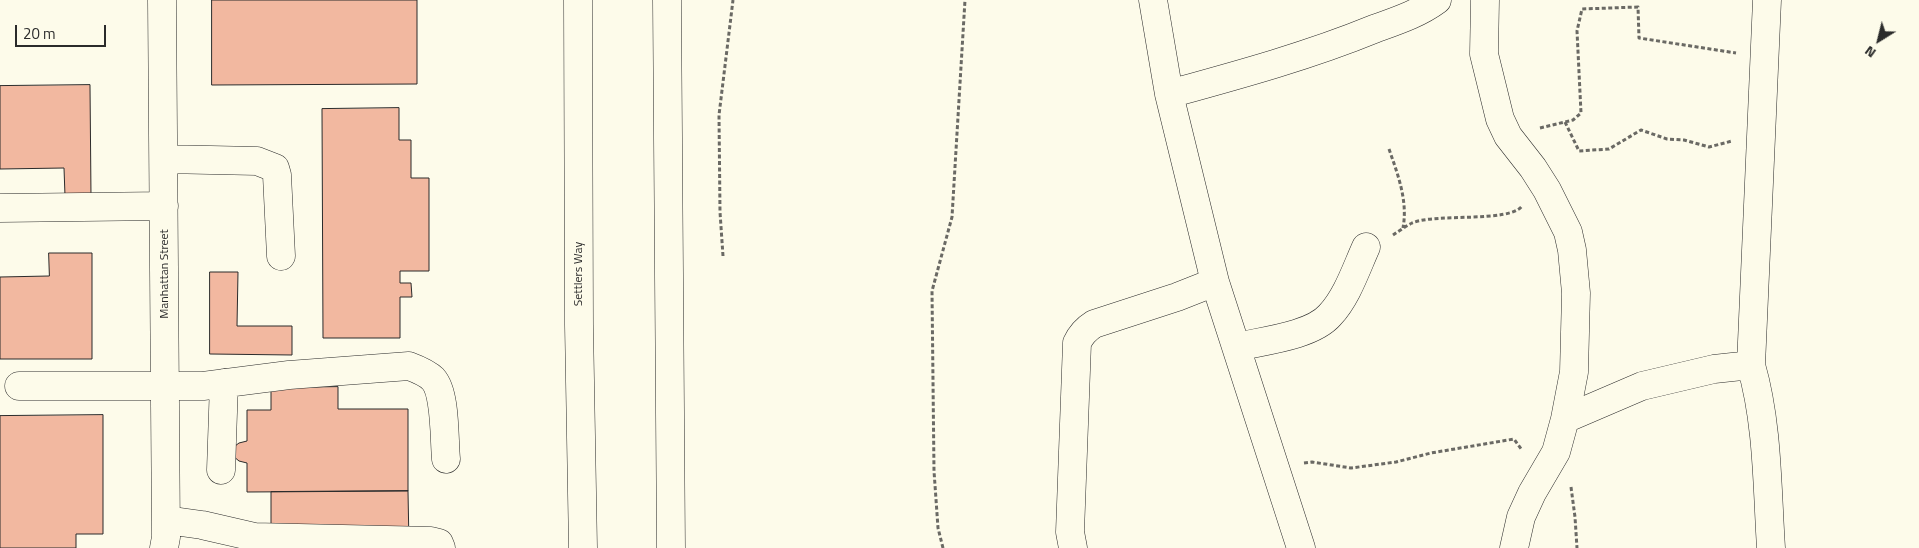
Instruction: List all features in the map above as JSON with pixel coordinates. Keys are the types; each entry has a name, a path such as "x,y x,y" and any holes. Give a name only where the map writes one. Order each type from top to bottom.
{"main road":[{"name":"Manhattan Street","path":"162,0 166,520 164,548"},
{"name":"Settlers Way","path":"578,0 582,548"},
{"path":"667,0 671,548"},
{"path":"1153,0 1169,94 1215,282 1301,548"},
{"path":"1169,94 1296,58 1417,13 1437,0"},
{"path":"1485,0 1484,54 1495,103 1508,136 1533,168 1547,190 1568,232 1572,250 1576,293 1574,372 1565,419 1556,452 1521,517 1514,548"},
{"path":"1767,0 1751,365 1758,390 1766,453 1772,548"},
{"path":"164,159 257,161 275,168 277,175 281,256"},
{"path":"0,208 164,206"},
{"path":"1236,347 1303,332 1326,320 1341,300 1366,247"},
{"path":"1073,548 1070,532 1077,343 1081,335 1094,324 1177,297 1215,282"},
{"path":"576,548 579,326"},
{"path":"1565,419 1642,386 1714,369 1751,365"},
{"path":"19,386 165,387 224,384 298,374 409,366 416,368 433,379 440,393 446,459"},
{"path":"221,470 224,384"},
{"path":"166,520 214,538 254,537 431,541 440,543 441,548"}],"path":[{"path":"723,256 719,115 733,0"},
{"path":"943,548 938,528 934,470 932,291 952,217 965,0"},
{"path":"1508,136 1573,120 1581,113 1577,31 1582,10 1638,7 1639,38 1764,58"},
{"path":"1565,122 1579,151 1609,150 1641,130 1667,139 1684,140 1709,147 1761,133"},
{"path":"1390,149 1403,194 1406,215 1402,229"},
{"path":"1366,247 1389,238 1413,223 1435,218 1473,217 1520,210 1528,198 1547,190"},
{"path":"1274,467 1312,462 1351,468 1396,462 1431,453 1514,439 1542,476"},
{"path":"1556,452 1570,482 1577,548"}],"building":[{"path":"212,0 417,0 417,84 212,85"},
{"path":"90,85 91,196 65,196 64,168 0,169 0,86"},
{"path":"399,108 399,140 411,140 411,178 429,178 429,271 400,271 400,283 411,283 412,297 400,297 400,338 323,338 322,109"},
{"path":"49,253 92,253 92,359 0,359 0,277 49,276"},
{"path":"210,272 238,272 237,326 292,326 292,355 210,354"},
{"path":"338,387 338,409 408,409 408,491 247,492 247,463 239,461 233,456 235,446 247,441 247,410 271,410 271,388"},
{"path":"103,415 103,534 76,534 76,548 0,548 0,416"},
{"path":"408,491 409,545 271,548 271,492"}]}
